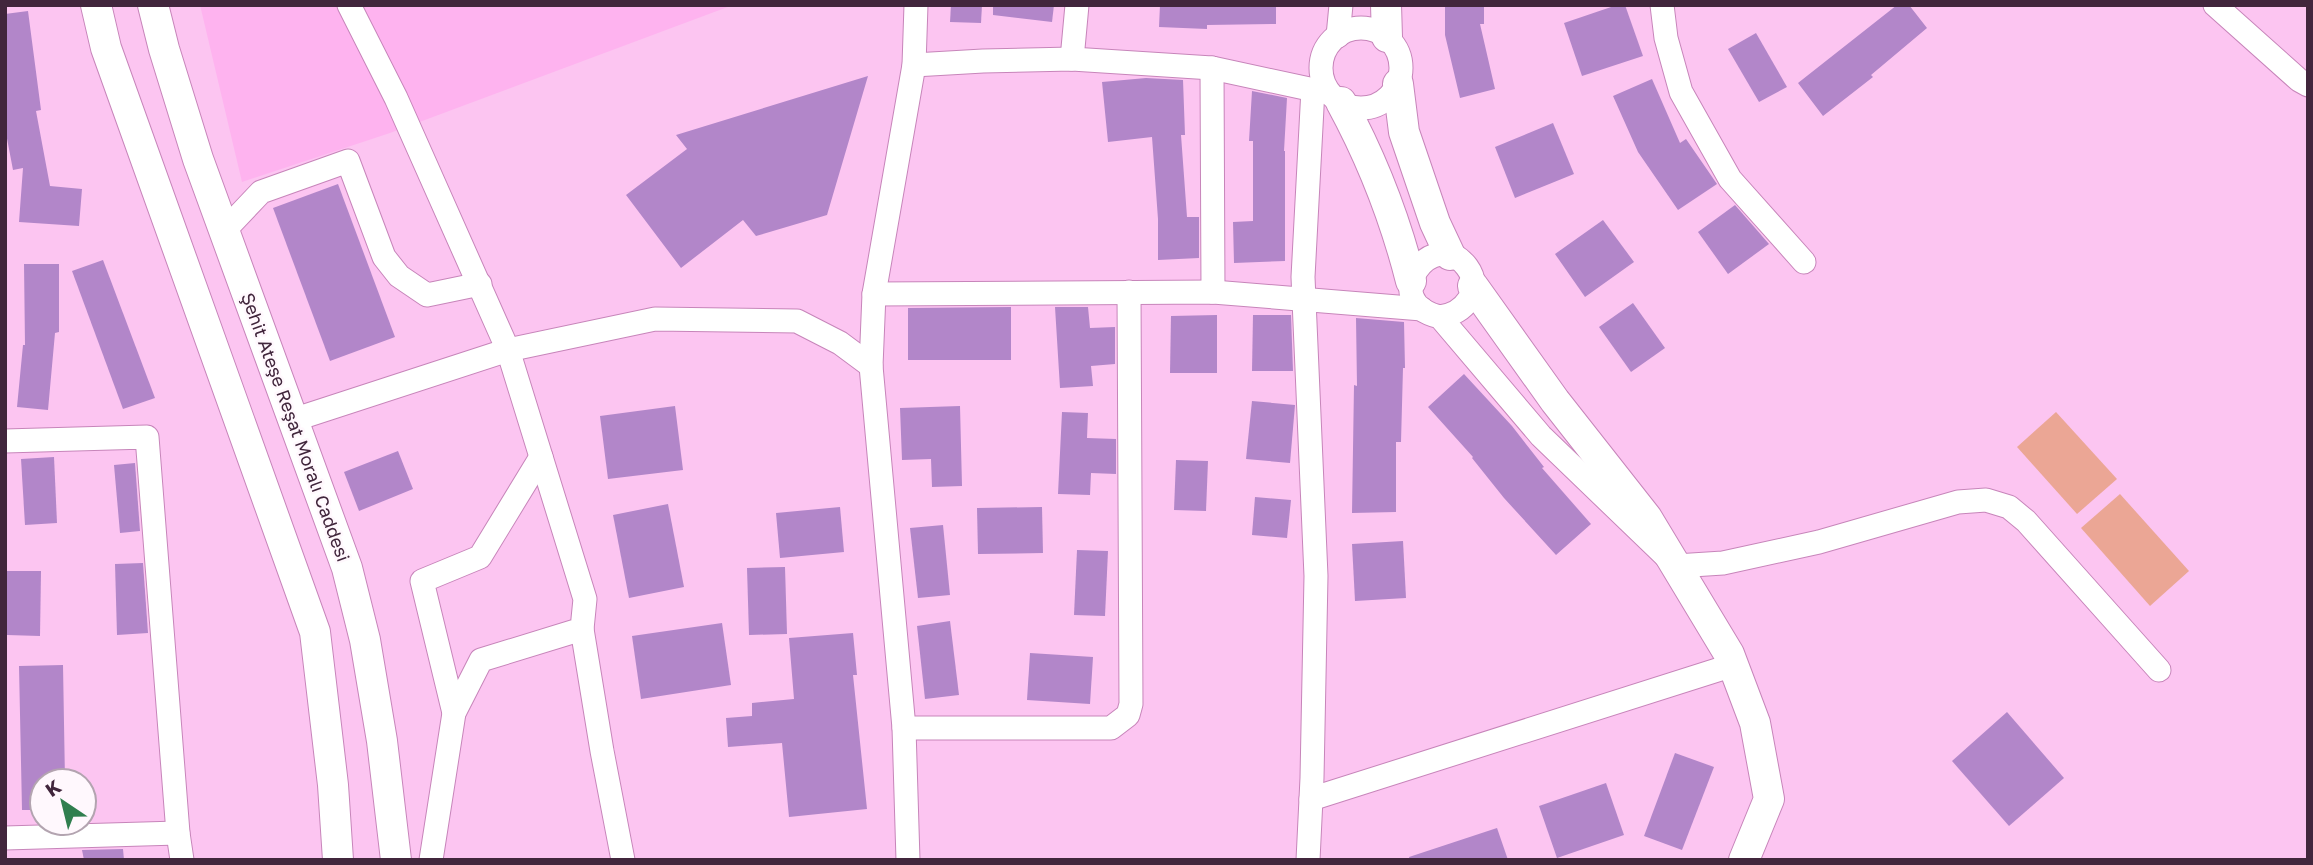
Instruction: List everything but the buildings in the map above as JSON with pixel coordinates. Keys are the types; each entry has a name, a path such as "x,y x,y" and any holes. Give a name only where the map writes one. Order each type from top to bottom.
{"main road":[{"path":"96,5 106,48 315,632 333,785 338,860"},
{"name":"Şehit Ateşe Reşat Moralı Caddesi","path":"153,5 198,159 346,568 365,640 382,741 396,860"},
{"path":"1386,5 1387,37"},
{"path":"1398,84 1404,132 1435,223 1450,256"},
{"path":"1328,95 1362,140 1398,231 1411,281"},
{"path":"1473,286 1555,401 1647,518 1729,654 1755,723 1769,799 1744,860"}],"street":[{"path":"349,5 396,98 508,350 585,599 582,629 623,860"},
{"path":"908,860 904,728 871,366 874,294 914,65 916,5"},
{"path":"1072,59 1077,5"},
{"path":"1338,36 1340,5"},
{"path":"1662,5 1665,38 1681,92 1730,179 1804,262"},
{"path":"2215,5 2308,85"},
{"path":"914,65 1072,59 1212,68 1328,95 1353,107 1367,107 1390,95 1398,84 1400,58 1395,47 1387,37 1375,30 1349,30 1329,45 1321,70 1328,95 1303,277 1316,576 1308,860"},
{"path":"1212,68 1213,292"},
{"path":"224,230 261,192 348,160 384,257 399,276 427,295 480,284"},
{"path":"874,294 1213,292 1431,313 1459,311 1467,304 1473,286 1472,276 1460,260 1450,256 1440,254 1430,257 1414,271 1411,291 1415,301 1431,313 1541,436 1676,566 1723,563 1807,545 1958,502 1986,500 2009,507 2026,521 2159,670"},
{"path":"904,728 1111,728 1128,715 1131,704 1129,292"},
{"path":"293,420 508,350 655,319 797,321 840,343 871,366"},
{"path":"5,441 147,437 182,860"},
{"path":"454,713 422,581 480,557 541,457"},
{"path":"431,860 454,713 481,660 582,629"},
{"path":"1311,799 1733,665"},
{"path":"5,838 178,833"}],"shaded area":[{"path":"200,5 733,5 390,133 242,182"},
{"path":"2056,412 2117,479 2077,514 2017,447"},
{"path":"2120,494 2189,571 2150,606 2081,528"}]}
